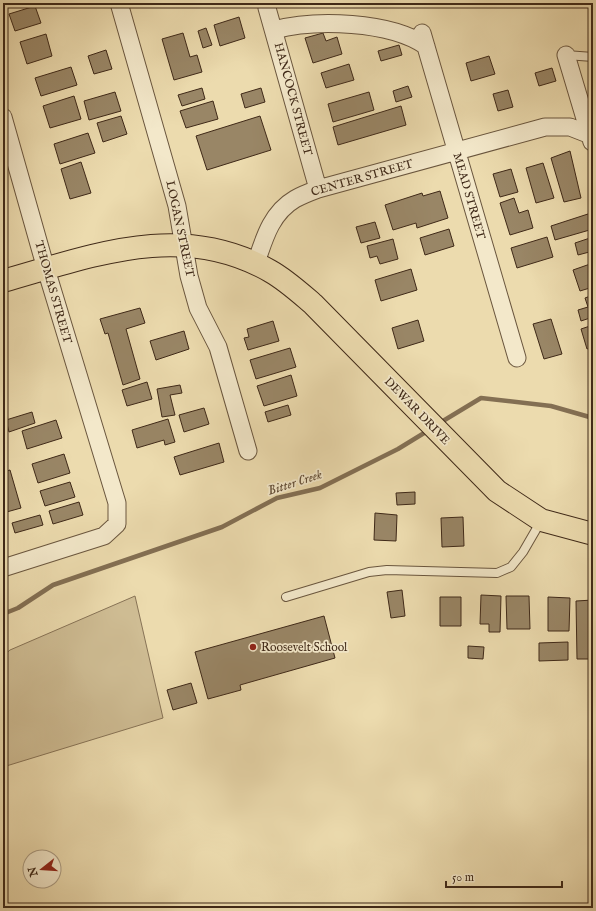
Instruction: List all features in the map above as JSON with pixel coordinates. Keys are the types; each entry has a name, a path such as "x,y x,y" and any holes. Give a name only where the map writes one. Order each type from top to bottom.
{"main road":[{"path":"3,281 112,250 150,245 184,244 209,248 232,254 256,264"},
{"name":"DEWAR DRIVE","path":"256,264 284,280 313,304 461,457 497,491 541,520 593,534"}],"street":[{"name":"LOGAN STREET","path":"119,3 177,206 189,276 198,308 218,347 248,451"},
{"name":"HANCOCK STREET","path":"267,8 318,189"},
{"name":"MEAD STREET","path":"274,30 293,25 314,23 356,25 380,29 424,40 517,358"},
{"path":"566,55 592,139"},
{"name":"THOMAS STREET","path":"3,117 104,466 117,503 117,524 104,536 3,568"},
{"name":"CENTER STREET","path":"256,264 267,230 278,213 295,199 318,189 456,152 545,126 570,127 592,139"}],"lane":[{"path":"566,55 593,57"},
{"path":"286,597 369,572 387,570 497,574 511,567 519,557 541,520"}],"shaded area":[{"path":"135,596 163,718 3,767 3,656 10,650"}],"building":[{"path":"35,6 41,23 15,31 9,14"},
{"path":"239,17 245,38 220,46 214,25"},
{"path":"206,28 212,45 203,48 198,31"},
{"path":"183,33 190,57 197,55 202,72 174,80 162,39"},
{"path":"323,33 326,41 337,37 342,54 313,63 305,38"},
{"path":"46,34 52,56 27,64 20,42"},
{"path":"399,45 402,55 381,61 378,51"},
{"path":"106,50 112,69 94,74 88,56"},
{"path":"489,56 495,74 471,81 466,63"},
{"path":"349,64 354,80 326,88 321,73"},
{"path":"71,67 77,85 41,96 35,78"},
{"path":"552,68 556,81 539,86 535,73"},
{"path":"408,86 412,97 396,102 393,91"},
{"path":"202,88 205,99 182,106 178,95"},
{"path":"261,88 265,102 245,108 241,94"},
{"path":"508,90 513,107 498,111 493,94"},
{"path":"115,92 121,111 89,120 84,101"},
{"path":"369,92 374,110 333,122 328,104"},
{"path":"74,96 81,119 50,128 43,106"},
{"path":"213,101 218,119 186,128 180,111"},
{"path":"401,106 406,125 338,145 333,127"},
{"path":"121,116 127,134 103,142 97,123"},
{"path":"260,116 271,150 207,170 196,136"},
{"path":"88,133 95,153 60,164 54,144"},
{"path":"570,151 581,198 564,202 551,158"},
{"path":"81,162 91,193 70,199 61,169"},
{"path":"543,163 554,198 536,203 526,168"},
{"path":"511,169 518,192 500,197 493,174"},
{"path":"440,191 448,218 417,228 416,223 393,230 385,205 422,193 423,196"},
{"path":"514,198 519,213 528,210 533,228 510,235 500,203"},
{"path":"591,213 593,229 555,240 551,226"},
{"path":"375,222 380,238 361,243 356,227"},
{"path":"449,229 454,246 425,255 420,238"},
{"path":"547,237 553,257 517,268 511,248"},
{"path":"593,237 593,251 578,255 575,243"},
{"path":"393,239 398,259 380,264 377,256 370,258 367,246"},
{"path":"593,263 593,287 580,291 573,270"},
{"path":"411,269 417,290 381,301 375,280"},
{"path":"593,295 593,317 581,321 578,310 588,307 585,298"},
{"path":"140,308 145,323 126,329 140,379 123,385 108,333 105,334 100,319"},
{"path":"551,319 562,354 544,359 533,324"},
{"path":"418,320 424,341 398,349 392,328"},
{"path":"273,321 279,341 248,350 244,338 249,337 247,329"},
{"path":"593,325 593,347 587,349 581,329"},
{"path":"184,331 189,349 156,360 150,341"},
{"path":"290,348 296,367 256,379 250,360"},
{"path":"291,375 297,396 264,406 257,386"},
{"path":"147,382 152,399 127,406 122,390"},
{"path":"180,385 182,393 170,395 175,415 162,417 157,389"},
{"path":"288,405 291,415 268,422 265,412"},
{"path":"204,408 209,424 184,432 179,415"},
{"path":"32,412 35,423 9,432 6,420"},
{"path":"168,419 175,442 165,445 164,440 137,448 132,430"},
{"path":"56,420 62,438 27,449 22,431"},
{"path":"219,443 224,462 180,475 174,457"},
{"path":"64,454 70,473 38,483 32,464"},
{"path":"10,470 21,508 3,513 3,472"},
{"path":"70,482 75,497 45,506 40,491"},
{"path":"415,492 415,504 397,505 396,493"},
{"path":"79,502 83,515 53,524 49,511"},
{"path":"375,513 397,515 396,541 374,540"},
{"path":"40,515 43,525 15,533 12,523"},
{"path":"463,517 464,546 442,547 441,518"},
{"path":"402,590 405,616 391,618 387,592"},
{"path":"481,595 501,596 500,632 489,632 489,624 480,624"},
{"path":"506,596 529,596 530,629 507,629"},
{"path":"440,597 461,597 461,626 440,626"},
{"path":"548,597 570,598 569,631 548,631"},
{"path":"593,600 593,659 577,659 576,601"},
{"path":"324,616 335,658 240,685 241,690 208,699 195,652"},
{"path":"568,642 568,660 539,661 539,643"},
{"path":"468,646 484,647 483,659 468,658"},
{"path":"191,683 197,703 173,710 167,690"}],"waterway":[{"name":"Bitter Creek","path":"438,424 481,398 551,406 593,418"},
{"name":"Bitter Creek","path":"3,614 18,608 53,585 222,527 277,498 320,488 398,449 429,430"}],"place":[{"name":"Roosevelt School","path":"253,647"}]}
